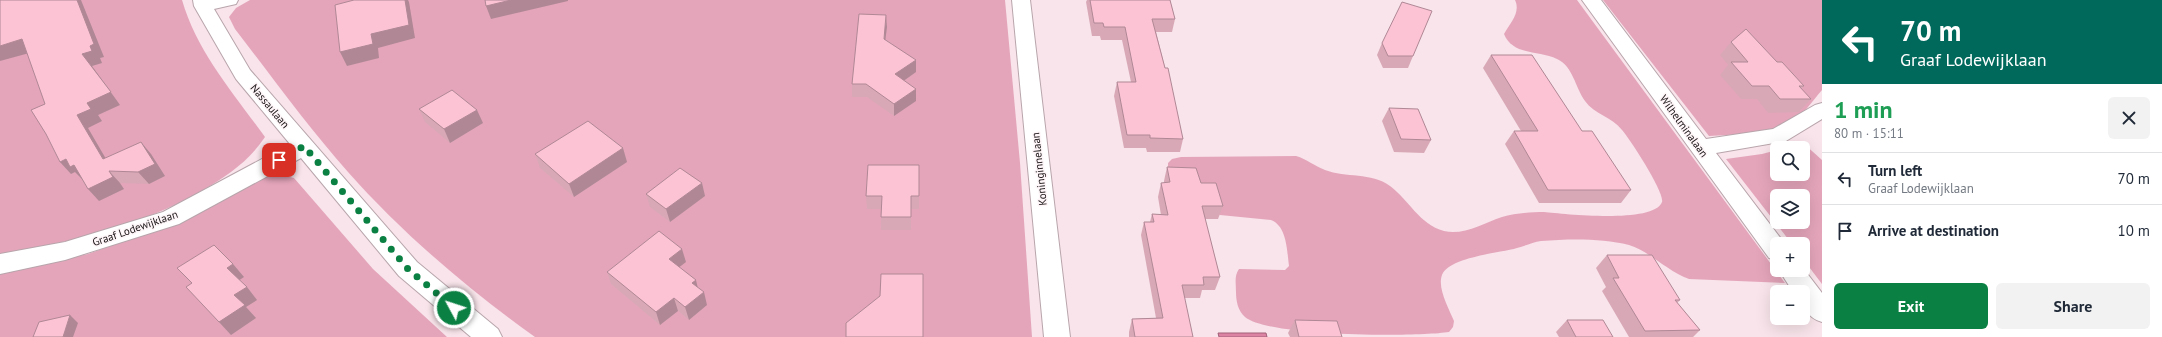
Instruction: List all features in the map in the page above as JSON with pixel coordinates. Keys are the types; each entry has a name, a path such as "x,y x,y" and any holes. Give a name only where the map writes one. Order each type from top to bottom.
{"street":[{"path":"202,3 229,0"},
{"name":"Koninginnelaan","path":"1021,0 1057,337"},
{"name":"Wilhelminalaan","path":"1591,0 1770,242"},
{"name":"Nassaulaan","path":"202,3 243,74 408,269 488,337"},
{"path":"1700,148 1778,136 1822,110"},
{"name":"Graaf Lodewijklaan","path":"0,264 65,251 171,218 304,146"},
{"path":"1796,277 1822,312"}],"shaded area":[{"path":"0,0 182,0 197,37 207,55 265,137 245,161 221,179 203,190 154,214 129,224 80,238 0,254"},
{"path":"250,0 1005,0 1020,163 1032,337 535,337 485,300 437,260 369,195 333,155 290,102 235,29 229,17 236,8"},
{"path":"1515,0 1577,0 1770,263 1770,277 1781,277 1785,283 1689,279 1673,271 1644,252 1629,245 1596,240 1551,240 1464,260 1447,269 1442,275 1441,286 1444,298 1454,321 1453,327 1449,332 1432,334 1376,335 1311,332 1259,324 1245,317 1239,309 1236,299 1236,274 1239,269 1285,270 1289,266 1287,246 1283,233 1276,223 1271,220 1220,215 1211,211 1168,173 1168,163 1172,159 1181,157 1296,156 1333,172 1367,177 1383,182 1397,192 1428,223 1435,228 1451,232 1459,232 1502,217 1518,214 1544,212 1588,216 1626,215 1643,213 1655,209 1662,202 1653,178 1626,135 1618,126 1593,109 1585,101 1567,67 1557,59 1520,49 1508,41 1504,34 1516,14"},
{"path":"1603,0 1822,0 1822,90 1797,118 1787,124 1754,133 1709,136"},
{"path":"1810,149 1822,160 1822,284 1810,268 1810,237 1787,237 1780,229 1810,229 1810,189 1770,189 1770,216 1726,159 1770,152 1770,181 1810,181"},
{"path":"265,175 281,175 294,178 373,269 447,337 0,337 0,272 88,254 144,234"},
{"path":"1218,333 1266,333 1267,337 1219,337"}],"building":[{"path":"0,0 77,0 94,44 90,46 92,51 82,54 111,92 87,103 91,109 77,115 103,159 141,142 155,164 138,172 109,171 113,177 88,189 74,165 70,167 66,159 60,162 46,134 31,110 45,104 22,39 0,46"},
{"path":"354,0 405,0 409,25 371,34 373,44 340,52 335,5"},
{"path":"485,0 511,0 486,6"},
{"path":"1090,0 1170,0 1175,19 1152,19 1165,68 1168,68 1183,139 1150,138 1150,135 1127,135 1117,82 1136,82 1125,27 1104,27 1103,23 1094,23"},
{"path":"1402,2 1432,11 1413,56 1388,56 1382,43"},
{"path":"859,14 886,15 884,39 916,60 895,74 916,89 894,104 866,84 852,84"},
{"path":"1746,29 1777,62 1782,62 1804,86 1799,86 1811,99 1780,99 1769,86 1752,86 1731,62 1748,62 1731,42"},
{"path":"1491,55 1532,55 1582,131 1592,131 1631,190 1548,190 1514,131 1538,131"},
{"path":"452,90 477,110 444,129 419,109"},
{"path":"1389,108 1418,109 1431,140 1401,139"},
{"path":"588,121 623,148 569,184 535,154"},
{"path":"868,165 919,165 919,196 911,196 911,217 881,217 882,196 866,196"},
{"path":"1167,167 1196,168 1201,183 1216,183 1223,206 1202,206 1220,277 1203,277 1204,285 1182,285 1193,337 1135,337 1132,319 1163,318 1144,222 1154,222 1152,214 1168,215 1161,183 1170,182"},
{"path":"680,168 702,183 666,209 646,194"},
{"path":"659,231 682,249 669,259 696,280 692,283 704,292 685,307 674,298 656,312 607,272"},
{"path":"214,245 233,264 227,268 247,287 234,295 245,305 219,322 186,287 192,283 177,268"},
{"path":"1607,255 1652,255 1680,300 1675,300 1700,330 1645,331 1613,278 1619,278"},
{"path":"881,274 923,274 923,337 846,337 846,323 880,296"},
{"path":"70,315 63,337 33,337 39,322"},
{"path":"1295,320 1337,321 1342,337 1299,337"},
{"path":"1567,320 1603,320 1613,337 1576,337"}],"route":[{"path":"279,160 304,146 408,269 454,308"}]}
